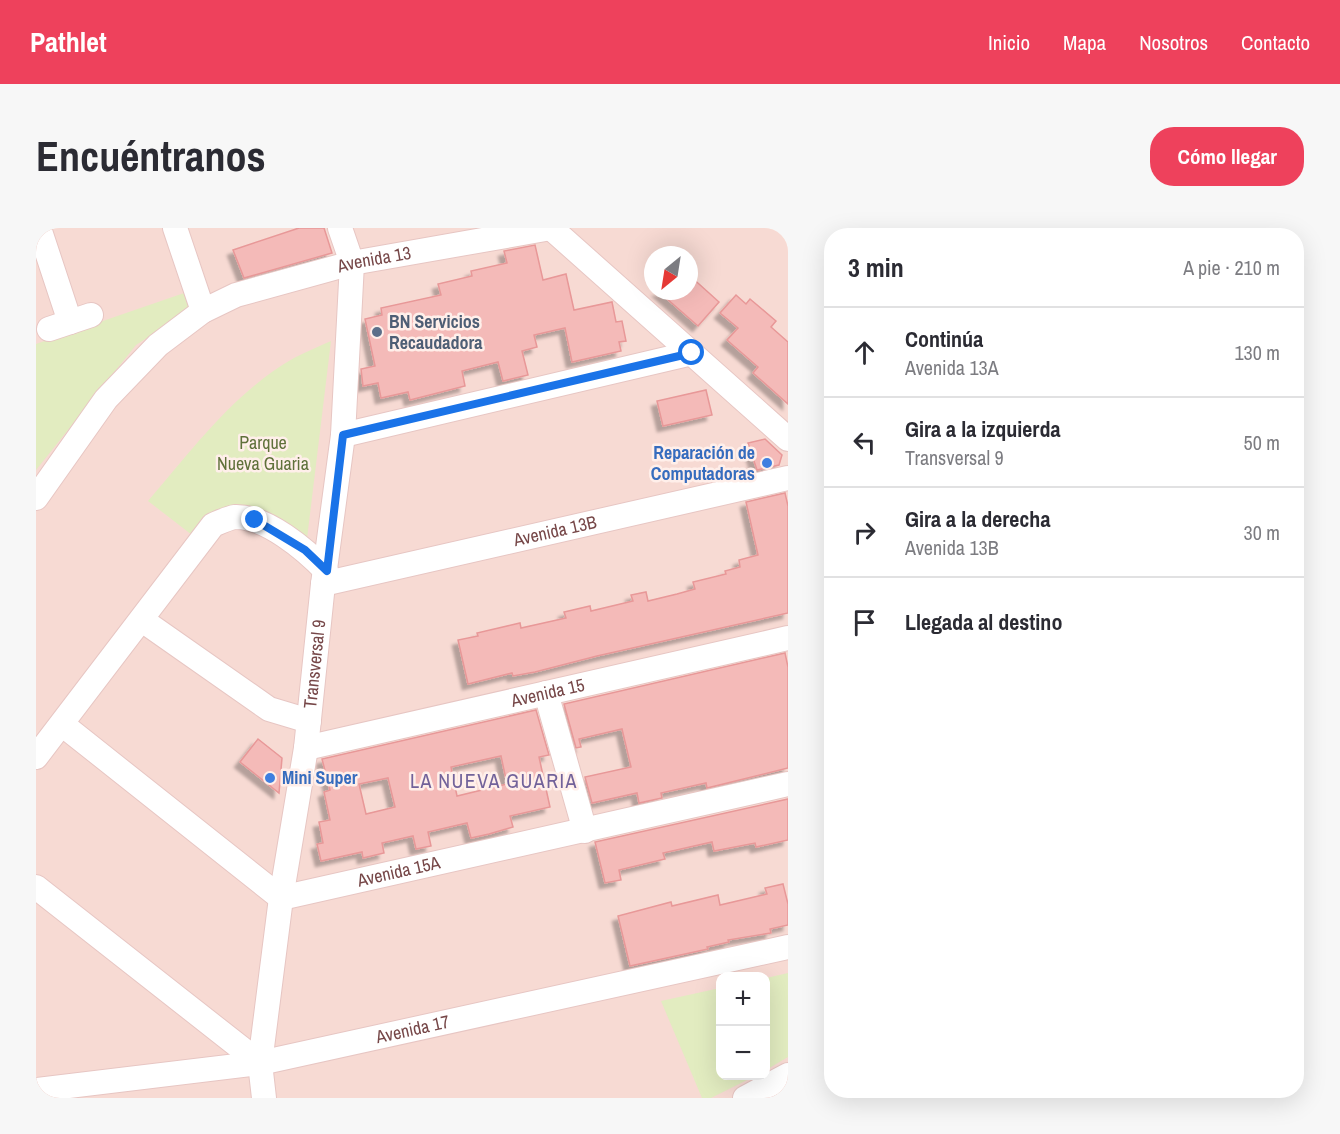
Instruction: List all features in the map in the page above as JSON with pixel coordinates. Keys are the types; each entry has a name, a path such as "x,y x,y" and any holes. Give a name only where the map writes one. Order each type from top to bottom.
{"street":[{"path":"39,228 70,322"},
{"path":"175,228 203,311"},
{"path":"340,228 352,263"},
{"path":"551,228 788,439"},
{"name":"Avenida 13","path":"36,498 106,399 158,345 203,311 236,295 352,263 551,228"},
{"name":"Transversal 9","path":"264,1098 261,1063 281,898 306,748 343,435 352,263"},
{"path":"343,435 692,353"},
{"name":"Avenida 13B","path":"325,577 788,478"},
{"path":"36,758 213,525 234,517 255,520 305,550 325,577"},
{"path":"142,620 269,709 309,721"},
{"name":"Avenida 15","path":"306,748 788,638"},
{"path":"546,693 585,831"},
{"path":"63,725 281,898"},
{"name":"Avenida 15A","path":"281,898 788,784"},
{"path":"36,887 261,1063"},
{"name":"Avenida 17","path":"36,1090 261,1063 788,947"},
{"path":"745,1098 788,1075"}],"shaded area":[{"path":"36,228 788,228 788,1098 36,1098"}],"green space":[{"path":"187,292 192,309 136,345 36,470 36,344"},
{"name":"Parque Nueva Guaria","path":"331,341 306,547 284,524 256,507 246,505 230,509 192,535 148,501 215,423 252,388 294,358"},
{"path":"788,973 788,1057 770,1068 770,1026 770,977"},
{"path":"716,989 716,1080 747,1080 711,1098 702,1098 661,1001"}],"building":[{"path":"299,228 324,228 332,253 244,278 233,250"},
{"path":"535,245 543,280 566,274 574,310 612,302 616,322 622,321 626,341 619,342 621,351 572,362 565,328 534,335 537,347 522,351 528,375 503,381 498,362 462,371 465,386 410,400 408,392 381,398 378,383 363,386 361,369 375,366 365,319 382,315 381,308 441,295 438,284 472,276 471,271 507,263 504,251"},
{"path":"698,283 719,302 698,326 668,300 698,300"},
{"path":"736,295 746,304 750,299 776,321 771,327 788,342 788,404 753,373 758,367 727,340 738,328 720,313"},
{"path":"706,390 712,415 663,426 657,401"},
{"name":"Reparación de Computadoras","path":"765,439 782,455 779,465 757,470 748,443"},
{"path":"785,493 788,506 788,613 535,672 513,676 512,673 468,684 458,640 520,623 521,628 566,618 564,612 590,606 591,611 633,601 631,595 646,592 648,601 695,589 693,582 726,574 725,571 740,567 739,560 758,555 746,502"},
{"path":"785,653 788,667 788,768 707,788 706,783 661,793 662,798 639,803 637,793 592,803 585,777 631,767 622,729 579,739 581,747 576,748 564,704"},
{"path":"536,710 549,755 539,757 550,807 510,816 513,827 489,834 471,838 467,823 428,832 431,846 416,849 413,836 382,843 384,853 363,858 362,852 321,861 317,844 323,843 319,822 330,820 324,792 330,790 322,759","holes":["501,756 507,784 457,796 451,767","388,778 395,807 366,814 359,784"]},
{"name":"Mini Super","path":"258,739 282,758 279,793 240,762"},
{"path":"788,799 788,840 756,847 755,843 714,851 712,842 663,853 665,859 619,870 621,880 605,883 595,842"},
{"path":"783,884 788,904 788,925 770,929 771,933 728,940 729,942 707,947 708,949 630,966 618,916 671,902 672,906 718,895 720,905 767,894 765,888"}],"place":[{"name":"BN Servicios Recaudadora","path":"377,332"},
{"name":"Reparación de Computadoras","path":"767,463"},
{"name":"Mini Super","path":"270,778"}],"district":[{"name":"LA NUEVA GUARIA","path":"494,781"}],"route":[{"path":"255,520 305,550 327,571 343,435 692,353"}]}
